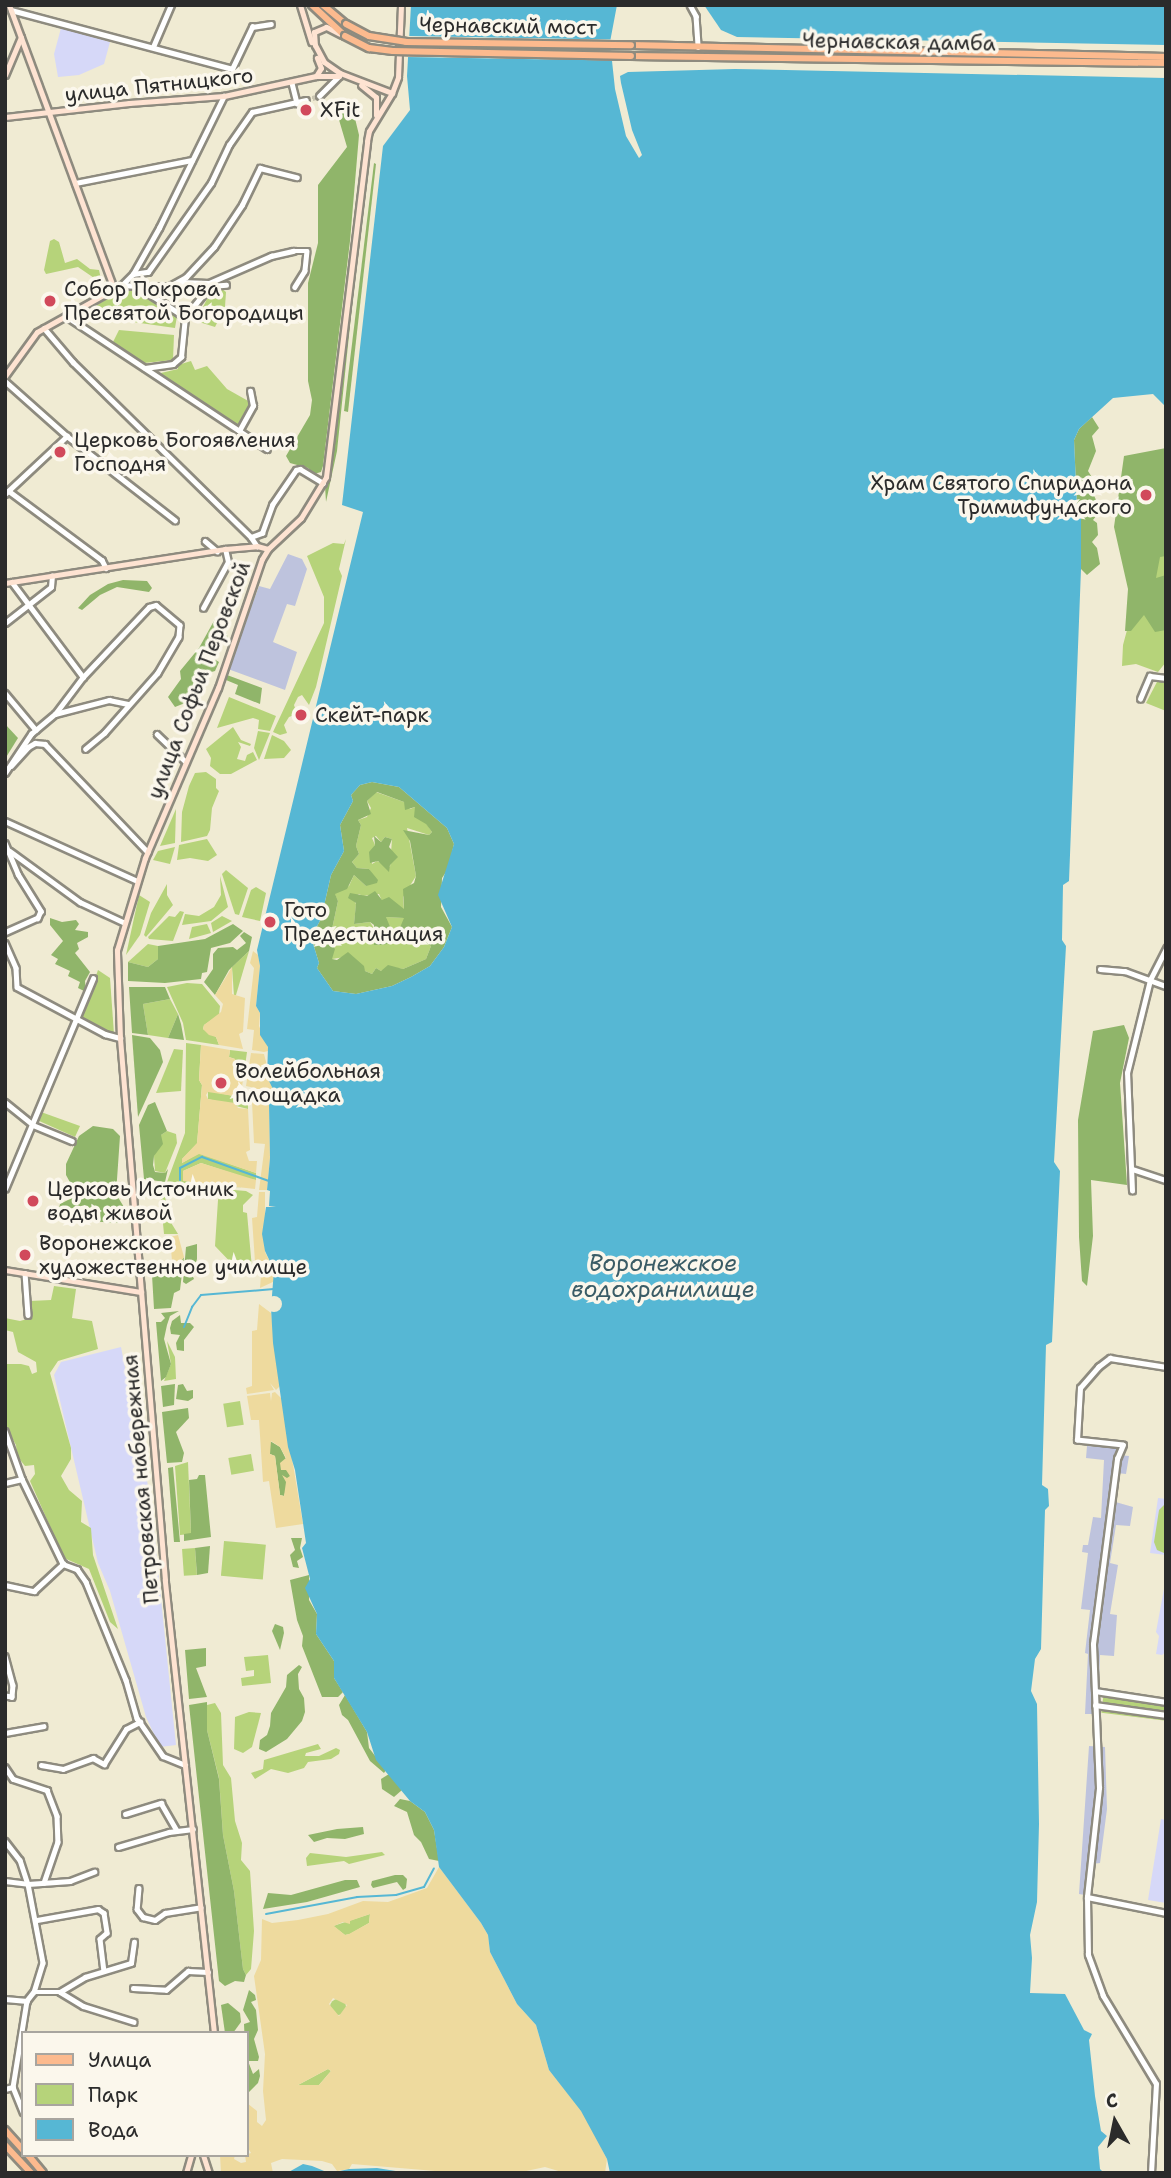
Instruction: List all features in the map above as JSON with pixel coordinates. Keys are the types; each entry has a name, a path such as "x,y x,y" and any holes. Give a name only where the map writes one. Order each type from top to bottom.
{"main road":[{"path":"300,5 321,68 316,76"},
{"path":"313,5 345,37"},
{"name":"Чернавский мост","path":"325,5 346,24 369,36 393,41 631,45"},
{"path":"392,94 399,67 401,5"},
{"path":"5,379 34,334 114,289 9,7"},
{"path":"345,37 326,27 314,32 316,49 327,68 392,94"},
{"path":"6,70 21,37"},
{"name":"Чернавский мост","path":"345,37 369,48 393,51 631,56"},
{"name":"Чернавская дамба","path":"631,45 1166,57"},
{"name":"Чернавская дамба","path":"631,56 1166,63"},
{"path":"318,60 339,76 392,94"},
{"path":"316,76 327,68"},
{"path":"316,76 339,76"},
{"name":"улица Пятницкого","path":"5,117 224,96 316,76"},
{"path":"361,85 376,97 378,107 374,121"},
{"name":"улица Софьи Перовской","path":"123,922 268,549 301,518 324,484 330,461 366,141 374,121 392,94"},
{"path":"8,582 217,551 257,546 268,549"},
{"name":"Петровская набережная","path":"123,922 116,966 120,1038 165,1580 214,2031"},
{"path":"5,1270 141,1292"},
{"path":"5,2130 21,2148"},
{"path":"5,2145 31,2173"},
{"path":"29,2157 43,2173"}],"street":[{"path":"153,47 171,5"},
{"path":"690,5 696,16 698,47"},
{"path":"9,7 232,69 252,27 271,24"},
{"path":"319,96 339,76"},
{"path":"292,83 297,103"},
{"path":"114,289 133,274 224,96"},
{"path":"133,274 148,272 211,183 229,145 252,112 306,100"},
{"path":"75,183 192,160"},
{"path":"180,282 214,247 242,205 260,168 297,177"},
{"path":"122,285 170,286 180,282 215,281 271,256 307,251 305,271 295,287"},
{"path":"145,368 173,363 181,357 185,317 209,286 226,285"},
{"path":"140,287 185,317"},
{"path":"66,316 267,449"},
{"path":"44,328 73,362 251,537 257,546"},
{"path":"5,379 67,436 175,520"},
{"path":"239,431 253,406 250,391"},
{"path":"67,436 7,493 102,559 106,568"},
{"path":"251,537 262,533 272,505 296,470 300,469 324,484"},
{"path":"205,541 217,551"},
{"path":"203,608 228,562 225,550"},
{"path":"5,623 51,587 51,576"},
{"path":"8,582 83,677"},
{"path":"7,771 13,757 36,730 55,714 83,677 149,607 156,605 177,622 179,637 164,663 105,733 86,749"},
{"path":"1140,699 1150,676 1166,678"},
{"path":"5,693 36,730"},
{"path":"55,714 109,700 129,704"},
{"path":"157,734 187,762"},
{"path":"7,771 28,747 36,743 45,744 148,852"},
{"path":"5,821 137,881"},
{"path":"5,844 18,874 39,905 38,918 5,933"},
{"path":"10,852 79,902 123,922"},
{"path":"5,943 16,968 17,988 105,1034 120,1038"},
{"path":"1132,1191 1126,1073 1150,980 1166,948"},
{"path":"1100,968 1125,971 1166,986"},
{"path":"5,1189 93,979"},
{"path":"5,1102 33,1125 72,1141"},
{"path":"1132,1169 1166,1180"},
{"path":"25,1273 28,1315"},
{"path":"1151,2173 1156,2084 1103,1996 1090,1963 1087,1897 1099,1788 1095,1627 1098,1622 1116,1459 1123,1445 1077,1440 1080,1388 1110,1358 1166,1367"},
{"path":"5,1431 7,1444 22,1479 63,1564 77,1569 86,1582 140,1722 163,1756 186,1765"},
{"path":"5,1483 22,1479"},
{"path":"5,1585 34,1591 63,1564"},
{"path":"5,1656 13,1685 12,1697 5,1696"},
{"path":"1095,1691 1166,1702"},
{"path":"1095,1705 1166,1715"},
{"path":"41,1765 63,1769 93,1758 104,1764 126,1729 140,1722"},
{"path":"5,1733 43,1726"},
{"path":"5,1767 13,1779 47,1790 57,1816 58,1842 44,1883"},
{"path":"125,1814 161,1803 177,1831"},
{"path":"118,1847 193,1829"},
{"path":"5,1841 20,1860 28,1884 37,1920 43,1963 34,1992 27,2001 22,2031"},
{"path":"5,1881 28,1884 71,1881 94,1872"},
{"path":"139,1888 138,1909 143,1917 155,1920 164,1913 201,1907"},
{"path":"1087,1897 1166,1913"},
{"path":"37,1920 97,1909 103,1913 107,1933 100,1938 104,1971"},
{"path":"34,1992 60,1992 104,1971 131,1963 134,1942"},
{"path":"133,1988 166,1990 188,1971 208,1972"},
{"path":"60,1992 83,2006 134,2022"},
{"path":"5,1998 27,2001"},
{"path":"21,2038 13,2087 21,2100"},
{"path":"5,2090 13,2087"}],"shaded area":[{"path":"61,28 110,42 104,64 79,75 58,77 54,54"},
{"path":"288,554 302,559 307,569 295,606 287,604 273,642 297,652 285,690 228,669 259,586 270,589"},
{"path":"121,1347 151,1501 176,1745 160,1747 146,1717 110,1591 98,1563 54,1375 61,1362"},
{"path":"1087,1446 1119,1448 1119,1455 1129,1456 1126,1474 1117,1473 1112,1501 1133,1507 1130,1526 1116,1525 1110,1563 1118,1565 1110,1614 1117,1615 1114,1656 1100,1655 1098,1714 1085,1714 1088,1654 1085,1653 1090,1610 1081,1609 1088,1553 1082,1552 1083,1545 1088,1545 1093,1517 1101,1518 1104,1460 1086,1458"},
{"path":"1158,1498 1166,1499 1166,1555 1150,1553"},
{"path":"1166,1578 1166,1652 1162,1655 1156,1654 1159,1636 1156,1632"},
{"path":"1089,1746 1105,1747 1107,1809 1100,1863 1092,1864 1090,1896 1079,1894"},
{"path":"1161,1819 1166,1820 1166,1903 1148,1900"}],"green space":[{"path":"352,106 359,135 350,241 323,466 321,472 314,474 308,468 290,463 286,456 310,415 312,400 308,381 308,283 318,243 318,185 347,147 337,113"},
{"path":"374,163 376,164 348,412 344,411"},
{"path":"362,210 337,451 326,502 325,486 331,463"},
{"path":"54,239 59,242 65,263 77,259 90,269 99,270 101,279 97,280 78,267 46,274 44,270 50,241"},
{"path":"125,288 137,290 177,316 175,328 112,319 96,307 84,316 79,316"},
{"path":"221,288 226,292 225,307 215,327 196,321 207,299 215,289"},
{"path":"119,330 174,335 173,360 144,363 113,342"},
{"path":"191,361 195,370 207,366 227,389 250,402 240,427 160,377 161,373 178,369 178,365"},
{"path":"1092,417 1099,428 1092,436 1096,451 1088,471 1093,479 1089,484 1096,500 1092,507 1097,515 1093,520 1097,523 1098,535 1092,542 1097,548 1100,564 1087,575 1081,569 1081,513 1077,507 1074,440 1079,429"},
{"path":"1166,448 1166,556 1160,557 1156,578 1166,575 1166,630 1155,632 1144,615 1131,631 1125,631 1128,589 1114,527 1124,456"},
{"path":"346,539 339,569 342,576 316,687 309,705 302,695 298,697 294,705 297,714 289,717 284,725 287,733 280,735 273,732 324,623 324,597 307,556 333,543 344,544"},
{"path":"1159,555 1166,555 1166,662 1158,672 1136,664 1122,666 1123,645 1144,567"},
{"path":"123,580 147,581 152,588 149,592 117,587 100,595 82,610 78,608 90,595 108,584"},
{"path":"225,607 228,608 224,625 228,638 222,637 214,659 219,662 215,671 194,677 193,688 185,703 175,707 168,697 181,679 180,671 199,648"},
{"path":"227,675 262,688 260,704 235,694 238,685 226,680"},
{"path":"1158,680 1166,683 1166,711 1146,703"},
{"path":"229,697 276,716 270,731 258,729 259,720 253,718 217,728"},
{"path":"5,724 18,738 5,759"},
{"path":"233,727 241,740 251,744 250,746 238,742 241,747 237,759 245,761 247,755 253,752 257,760 231,774 220,774 210,766 211,758 206,749"},
{"path":"258,731 270,733 259,760 254,748"},
{"path":"272,735 284,741 291,750 284,758 264,759"},
{"path":"206,772 216,779 216,788 219,791 212,808 210,830 207,836 181,842 182,812 189,786 195,773"},
{"path":"372,782 399,787 447,828 454,844 448,869 442,878 441,907 452,927 444,947 430,966 411,977 392,986 356,994 333,991 317,968 319,963 311,937 321,919 331,875 344,851 340,825 353,801 351,795 360,785","holes":["377,792 404,802 405,810 415,807 414,817 426,824 432,832 429,835 403,830 410,841 416,876 414,883 403,889 404,909 389,897 382,900 375,891 367,896 350,893 348,898 356,903 354,924 370,922 374,925 374,945 387,944 393,934 386,917 404,918 399,930 404,936 411,940 419,937 431,946 426,959 403,969 388,965 381,971 376,968 372,974 365,971 364,966 348,952 337,960 332,959 335,949 328,939 321,937 327,934 337,938 332,929 338,901 335,894 347,889 354,875 366,886 377,883 378,880 369,869 357,868 352,862 359,854 356,846 361,825 358,820 371,814 367,801"]},
{"path":"376,792 404,802 410,809 415,807 432,832 429,835 407,828 416,876 403,897 404,910 382,901 379,894 359,894 353,898 356,904 354,924 370,922 375,930 387,924 386,917 405,918 403,922 416,938 423,938 431,946 426,959 403,969 391,967 381,971 376,968 372,974 365,971 352,956 332,959 321,938 327,934 330,937 337,935 332,929 338,901 334,893 349,886 354,875 366,886 373,876 369,869 357,868 352,862 359,854 356,846 361,825 358,820 367,817 371,808 367,801","holes":["376,836 381,842 385,837 392,839 390,867 377,861 372,864 371,854 375,845 372,838"]},
{"path":"176,809 175,843 160,846"},
{"path":"374,836 381,842 385,837 392,839 389,847 398,857 390,865 389,872 378,861 370,863 369,852 375,845"},
{"path":"207,839 217,855 208,861 190,858 177,860 179,845"},
{"path":"175,847 170,864 153,860 158,851"},
{"path":"226,870 248,888 239,915 235,914 222,874"},
{"path":"220,876 228,907 211,921 182,925 185,914 199,916 214,907 221,895"},
{"path":"167,884 167,895 173,905 146,937 144,935 151,913"},
{"path":"256,887 266,893 260,921 242,917 251,890"},
{"path":"139,895 150,902 140,935 126,955"},
{"path":"180,911 184,912 173,941 149,939 169,916 175,917"},
{"path":"222,916 232,921 213,932 211,923"},
{"path":"50,918 62,922 76,920 79,924 75,930 88,932 88,937 77,943 79,949 75,953 90,972 85,981 86,992 78,988 80,982 68,976 70,971 55,964 58,959 51,955 63,941 50,925"},
{"path":"207,924 211,933 189,939 192,927"},
{"path":"233,924 243,931 230,943 211,948 207,972 202,973 201,979 165,983 128,981 128,962 148,967 158,959 158,946 205,939"},
{"path":"244,932 252,937 249,951 229,970 215,995 204,982 213,969 213,954 218,948 233,947 237,950 246,943 240,936"},
{"path":"148,944 158,946 158,959 148,967 128,962"},
{"path":"249,951 236,995 234,996 232,967"},
{"path":"98,970 110,978 114,1034 81,1018"},
{"path":"187,983 202,984 220,1006 219,1015 204,1025 203,1029 216,1037 219,1045 186,1040 183,1023 167,987"},
{"path":"129,987 165,987 170,999 143,1004 148,1035 132,1033"},
{"path":"170,999 178,1014 168,1038 148,1035 143,1004"},
{"path":"178,1014 181,1024 184,1040 168,1038"},
{"path":"1124,1025 1129,1038 1120,1083 1127,1185 1091,1180 1093,1236 1087,1286 1082,1281 1079,1237 1078,1120 1093,1031"},
{"path":"132,1035 150,1038 160,1050 163,1062 138,1117"},
{"path":"186,1043 201,1045 199,1080 202,1085 197,1144 182,1159 182,1163 199,1153 256,1173 256,1180 201,1163 183,1171 186,1181 243,1188 167,1182 185,1133"},
{"path":"174,1049 183,1050 181,1091 156,1093"},
{"path":"230,1050 247,1052 244,1073 238,1070 235,1059 229,1057"},
{"path":"208,1091 234,1096 241,1094 239,1104 248,1105 248,1109 208,1099"},
{"path":"155,1102 167,1131 161,1135 163,1144 154,1156 153,1165 155,1172 165,1173 168,1169 165,1182 144,1179 139,1125 148,1105"},
{"path":"41,1112 80,1126 75,1137 37,1120"},
{"path":"93,1126 113,1129 120,1136 116,1194 127,1212 125,1223 80,1221 77,1216 83,1208 61,1211 59,1208 60,1204 70,1199 72,1186 66,1175 66,1164 79,1136"},
{"path":"167,1131 176,1134 177,1143 165,1173 155,1171 154,1156 161,1135"},
{"path":"222,1189 246,1191 253,1195 243,1205 243,1212 247,1213 252,1268 247,1266 238,1270 215,1246 218,1200"},
{"path":"160,1192 164,1192 170,1221 178,1234 164,1234"},
{"path":"197,1244 197,1259 194,1269 190,1270 194,1279 186,1284 183,1282 186,1247"},
{"path":"184,1257 180,1290 174,1293 171,1308 154,1309 152,1275 172,1273"},
{"path":"54,1286 76,1289 72,1318 92,1321 98,1349 58,1361 50,1373 71,1448 71,1459 61,1476 69,1490 82,1501 81,1522 91,1528 93,1555 118,1629 110,1622 89,1569 64,1558 30,1481 35,1474 34,1465 25,1466 17,1456 16,1445 5,1426 5,1364 29,1366 32,1374 37,1372 36,1362 18,1352 13,1332 5,1330 5,1318 20,1321 31,1318 30,1301 51,1300"},
{"path":"179,1311 170,1316 167,1325 164,1339 171,1364 166,1377 161,1381 156,1322 165,1318 161,1313"},
{"path":"180,1315 181,1323 190,1323 194,1327 184,1340 184,1351 177,1350 176,1343 180,1335 171,1334 170,1328 172,1321"},
{"path":"167,1341 175,1357 176,1379 164,1381 171,1364"},
{"path":"175,1384 174,1405 163,1407 161,1386"},
{"path":"183,1384 187,1391 193,1390 193,1398 188,1401 176,1399 178,1385"},
{"path":"240,1401 244,1425 227,1427 223,1404"},
{"path":"188,1408 189,1418 176,1432 184,1453 182,1462 167,1463 162,1412"},
{"path":"270,1441 280,1447 286,1459 290,1476 284,1496 280,1495 275,1456 270,1454"},
{"path":"251,1454 254,1471 231,1475 228,1458"},
{"path":"188,1462 191,1534 180,1535 175,1466"},
{"path":"173,1467 180,1542 174,1542 168,1468"},
{"path":"199,1475 205,1475 211,1537 184,1541 184,1534 191,1533 189,1480 197,1479"},
{"path":"1166,1503 1164,1553 1157,1550 1154,1542 1159,1510"},
{"path":"291,1538 302,1538 300,1548 303,1557 297,1561 299,1568 293,1567 290,1555 295,1550"},
{"path":"224,1541 266,1545 263,1580 221,1576"},
{"path":"210,1546 208,1573 197,1575 195,1548"},
{"path":"195,1548 197,1575 184,1576 182,1549"},
{"path":"309,1575 309,1600 317,1614 316,1634 334,1661 334,1678 343,1692 338,1697 322,1697 302,1646 303,1636 297,1620 290,1580"},
{"path":"275,1624 283,1627 280,1650 272,1631"},
{"path":"206,1648 206,1666 196,1668 207,1697 189,1699 185,1650"},
{"path":"268,1655 271,1683 242,1686 241,1678 254,1676 254,1670 246,1671 244,1657"},
{"path":"299,1665 302,1667 298,1674 299,1689 304,1698 305,1712 302,1721 287,1739 266,1752 259,1749 260,1740 267,1735 271,1713 286,1687 287,1675"},
{"path":"1104,1691 1166,1699 1164,1721 1101,1713"},
{"path":"345,1695 367,1732 369,1748 386,1770 384,1773 370,1761 348,1720 342,1715 339,1705"},
{"path":"207,1702 207,1730 219,1779 223,1835 246,1975 244,1982 235,1981 225,1986 219,1981 189,1705"},
{"path":"215,1703 221,1713 223,1765 231,1778 235,1821 242,1843 241,1860 250,1871 254,1931 251,1969 246,1975 223,1835 219,1778 207,1730 207,1705"},
{"path":"249,1712 261,1713 252,1747 243,1753 234,1749 235,1717"},
{"path":"318,1744 321,1749 306,1753 305,1756 319,1756 336,1748 340,1750 339,1754 331,1759 308,1762 304,1768 288,1773 271,1769 255,1779 251,1773 263,1769 264,1760"},
{"path":"389,1774 402,1790 394,1797 382,1789 381,1779"},
{"path":"400,1799 410,1801 425,1812 434,1830 439,1861 429,1859 421,1842 414,1835 407,1812 394,1806"},
{"path":"363,1827 364,1834 345,1839 327,1838 314,1842 308,1835 337,1829"},
{"path":"382,1852 385,1855 349,1864 344,1861 307,1866 306,1858 310,1853 346,1857"},
{"path":"403,1875 407,1879 406,1888 403,1890 397,1882 373,1888 371,1885 372,1881"},
{"path":"345,1880 357,1880 360,1887 307,1902 263,1909 268,1893 291,1895"},
{"path":"370,1914 369,1923 350,1934 345,1935 333,1926"},
{"path":"249,1990 256,2000 251,2002 256,2010 258,2030 254,2039 258,2061 248,2061 248,2031 244,2031 244,2024 250,2022 243,2010"},
{"path":"338,1999 344,2001 344,2013 338,2015 332,2013 330,2007 332,2001"},
{"path":"228,2003 240,2013 241,2022 234,2031 225,2031 221,2005"},
{"path":"248,2061 253,2074 259,2069 258,2083 248,2093"},
{"path":"328,2069 331,2071 319,2085 298,2085"}],"sand":[{"path":"253,951 258,955 260,966 256,1006 260,1013 259,1026 268,1047 268,1051 264,1052 252,1050 254,1030 247,1029 254,968 250,963"},
{"path":"232,967 232,994 245,998 243,1032 239,1034 243,1049 219,1045 216,1037 203,1029 204,1025 221,1012 223,1004 215,995"},
{"path":"201,1045 230,1050 229,1057 235,1059 238,1070 244,1073 241,1094 234,1096 208,1092 206,1095 208,1099 235,1103 238,1108 248,1109 250,1150 246,1152 249,1161 257,1161 256,1173 199,1154 182,1163 182,1159 197,1143 202,1085 199,1080"},
{"path":"251,1053 264,1054 273,1089 269,1104 270,1158 267,1190 259,1190 265,1144 254,1143 252,1102 256,1099 255,1088 246,1086"},
{"path":"201,1163 256,1180 255,1189 183,1181 183,1171"},
{"path":"259,1192 265,1192 265,1252 274,1270 275,1281 260,1288 262,1262 255,1262 252,1218 257,1217"},
{"path":"178,1235 184,1257 173,1273 170,1237"},
{"path":"259,1304 271,1313 280,1386 276,1390 270,1383 274,1390 247,1394 246,1388 252,1386 252,1331 257,1330"},
{"path":"275,1392 282,1399 303,1524 276,1528 269,1481 263,1482 259,1420 251,1420 247,1396 270,1393 271,1401 272,1393","holes":["271,1441 280,1447 286,1458 280,1463 281,1470 286,1470 290,1476 287,1478 282,1475 286,1482 284,1496 280,1495 275,1456 270,1454"]},
{"path":"439,1867 488,1935 490,1952 517,2004 536,2025 549,2070 582,2111 607,2159 605,2173 565,2173 545,2167 517,2173 447,2172 352,2164 349,2169 337,2171 332,2164 322,2161 282,2159 271,2163 273,2173 221,2173 220,2157 234,2157 241,2163 246,2162 245,2157 251,2153 248,2148 248,2104 257,2111 257,2122 262,2126 266,2120 263,2091 265,2054 254,1976 261,1960 262,1919 272,1923 298,1920 328,1914 363,1901 388,1902 427,1888","holes":["370,1914 369,1923 345,1935 334,1926 343,1922 350,1924 350,1921","333,1998 347,2005 339,2016 329,2004","328,2069 331,2071 319,2085 298,2085"]}],"water":[{"name":"Воронежское водохранилище","path":"411,5 617,5 610,42 615,89 626,136 639,158 642,155 632,130 620,76 628,72 735,69 1166,78 1166,407 1153,394 1113,398 1079,429 1074,440 1077,507 1081,512 1081,569 1069,881 1063,885 1062,940 1066,946 1054,1162 1060,1171 1052,1342 1046,1345 1042,1485 1048,1489 1049,1506 1045,1510 1041,1649 1035,1659 1031,1691 1037,1704 1039,1824 1037,1902 1030,1935 1030,1993 1065,1994 1084,2030 1092,2034 1089,2040 1095,2096 1101,2131 1107,2136 1098,2147 1100,2169 1104,2173 610,2173 607,2159 581,2111 549,2070 536,2025 517,2004 490,1952 488,1935 439,1867 434,1830 425,1812 410,1801 376,1760 367,1732 334,1678 334,1661 316,1634 317,1614 305,1588 310,1579 302,1548 306,1543 295,1470 288,1447 273,1343 271,1308 274,1270 265,1251 262,1234 266,1207 276,1207 269,1206 270,1191 267,1190 270,1158 269,1104 273,1089 267,1077 268,1047 260,1035 260,1013 256,1006 260,966 257,950 363,512 342,505 383,146 410,110 407,76","holes":["372,782 399,787 447,828 454,844 438,895 452,927 444,947 430,966 411,977 392,986 356,994 333,991 317,968 319,963 311,937 321,919 331,875 344,851 340,825 353,801 351,795 360,785"]},
{"path":"704,5 1166,5 1166,45 737,37 721,30"},
{"path":"303,2164 312,2166 329,2173 287,2173"},
{"path":"377,2168 408,2173 331,2173 349,2169"}],"pier":[{"path":"407,36 614,40 614,49 407,45"},
{"path":"407,47 614,51 614,61 407,57"},
{"path":"271,1296 277,1296 282,1304 280,1310 271,1312 266,1307 266,1301"}],"waterway":[{"path":"180,1180 180,1168 202,1157 269,1181"},
{"path":"184,1327 192,1307 201,1295 274,1289"},
{"path":"266,1914 357,1897 396,1895 424,1887 434,1868"}],"tunnel":[{"path":"306,100 319,96"}],"place":[{"name":"XFit","path":"306,110"},
{"name":"Собор Покрова Пресвятой Богородицы","path":"50,301"},
{"name":"Церковь Богоявления Господня","path":"60,452"},
{"name":"Храм Святого Спиридона Тримифундского","path":"1146,495"},
{"name":"Скейт-парк","path":"301,715"},
{"name":"Гото Предестинация","path":"270,922"},
{"name":"Волейбольная площадка","path":"221,1083"},
{"name":"Церковь Источник воды живой","path":"33,1201"},
{"name":"Воронежское художественное училище","path":"25,1255"}]}
